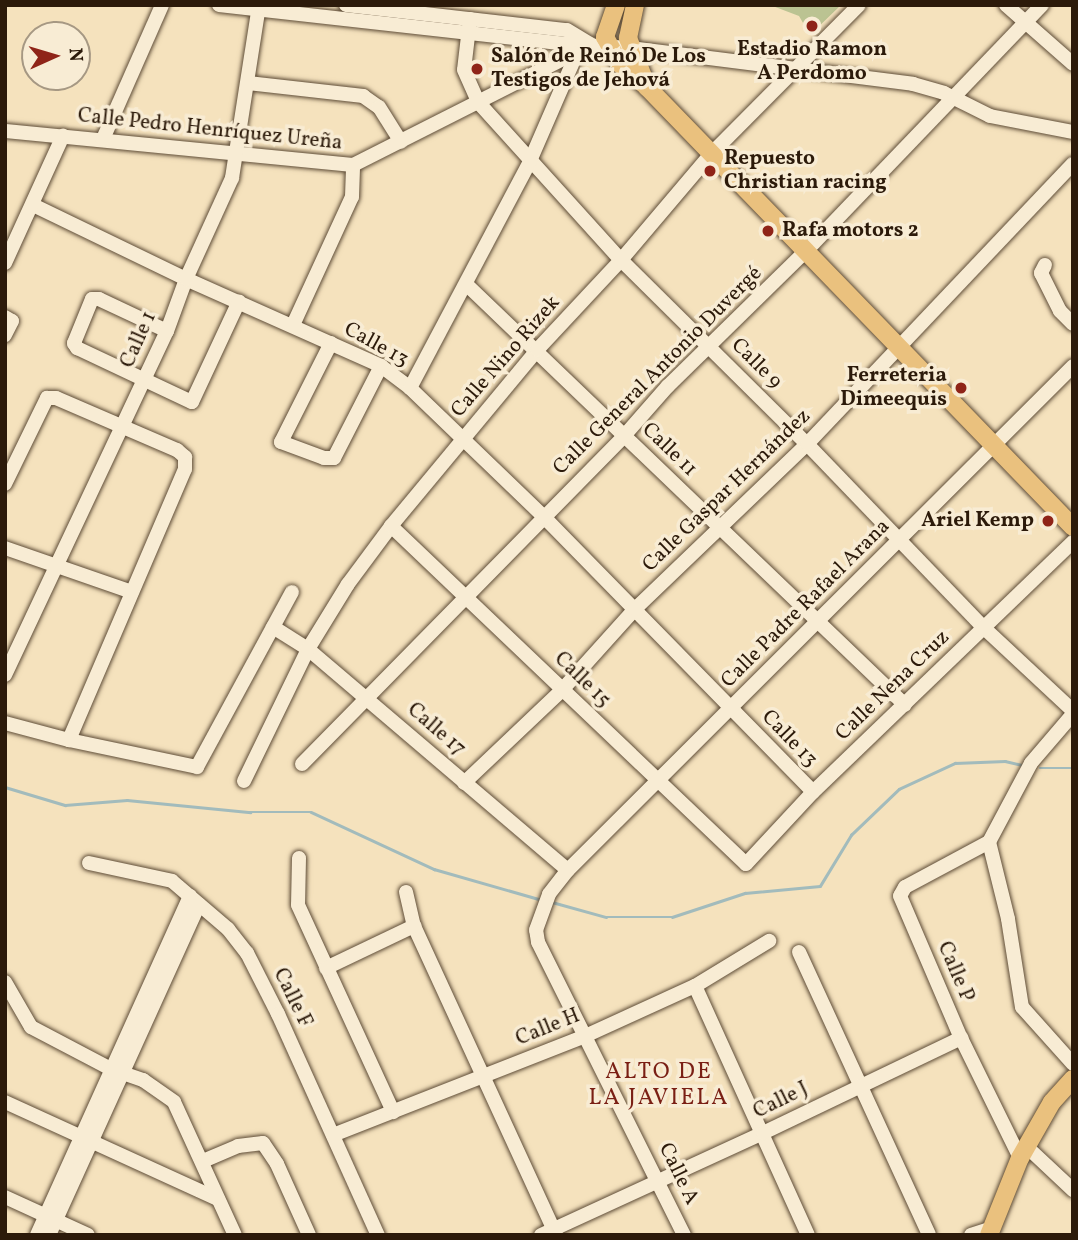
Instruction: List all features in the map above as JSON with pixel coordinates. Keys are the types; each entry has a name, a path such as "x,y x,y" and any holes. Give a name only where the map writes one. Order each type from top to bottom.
{"main road":[{"path":"616,5 606,30 596,44 647,87 1073,527"},
{"path":"635,5 628,30 630,48 647,87"},
{"path":"990,1231 1024,1153 1052,1102 1073,1079"}],"street":[{"path":"103,139 162,5"},
{"path":"219,5 469,26 567,30 596,44 913,84 990,116 1073,132"},
{"path":"346,5 469,26"},
{"name":"Calle Nino Rizek","path":"244,781 308,649 348,584 391,526 537,350 621,260 710,155 859,5"},
{"path":"1006,5 1073,64"},
{"name":"Calle General Antonio Duvergé","path":"302,764 806,251 1042,5"},
{"name":"Calle 1","path":"5,675 167,331 186,279 232,178 259,8"},
{"name":"Calle 9","path":"469,26 464,70 478,102 621,260 807,444 984,628 1073,712"},
{"name":"Calle Pedro Henríquez Ureña","path":"5,131 353,165 596,44"},
{"path":"411,388 530,161 577,53"},
{"path":"248,83 363,96 379,107 401,142"},
{"path":"5,263 12,234 33,205 63,136"},
{"name":"Calle Gaspar Hernández","path":"464,783 562,690 635,610 807,444 1073,164"},
{"path":"293,325 352,197 353,165"},
{"name":"Calle 13","path":"33,205 186,279 381,366 411,388 543,516 813,792"},
{"path":"1045,265 1041,273 1060,311 1073,324"},
{"name":"Calle 11","path":"466,284 817,624 905,705"},
{"path":"167,331 99,299 89,303 75,337 77,348 192,402 239,301"},
{"path":"5,335 9,319"},
{"path":"331,343 281,442 324,458 334,458 381,366"},
{"name":"Calle Padre Rafael Arana","path":"568,870 900,542 1073,366"},
{"path":"5,484 47,398 56,398 177,450 185,457 185,469 69,740"},
{"name":"Calle 15","path":"391,526 746,864"},
{"name":"Calle Nena Cruz","path":"746,864 813,792 1073,542"},
{"path":"5,548 132,592"},
{"path":"5,723 69,740 197,767 292,593"},
{"name":"Calle 17","path":"273,627 308,649 568,870"},
{"path":"1073,712 1031,763 989,842 1008,919 1022,1007 1073,1064"},
{"name":"Calle P","path":"989,842 905,887 900,893 961,1038 1024,1153"},
{"path":"299,858 298,905 393,1112"},
{"name":"Calle F","path":"89,863 172,881 228,929 247,953 378,1235"},
{"name":"Calle A","path":"568,870 549,894 536,930 538,942 684,1235"},
{"path":"406,892 414,926 485,1076 550,1233"},
{"path":"37,1235 51,1218 195,900"},
{"path":"326,968 414,926"},
{"name":"Calle H","path":"333,1135 583,1037 695,986 769,941"},
{"path":"799,952 929,1235"},
{"path":"5,982 31,1027 117,1071 143,1080 174,1102 235,1235"},
{"path":"695,986 808,1235"},
{"name":"Calle J","path":"550,1233 961,1038"},
{"path":"5,1102 218,1199"},
{"path":"203,1161 238,1146 263,1143 277,1164 309,1235"},
{"path":"1024,1153 1073,1190"},
{"path":"5,1198 88,1235"},
{"path":"49,1235 51,1218"},
{"path":"971,1235 990,1231"}],"green space":[{"name":"Estadio Ramon A Perdomo","path":"770,5 841,5 810,35 799,16"}],"waterway":[{"path":"552,902 606,917 672,917 745,893 820,886 851,835 899,789 955,763 1005,761 1022,765"},
{"path":"1040,768 1073,768"},
{"path":"5,787 65,805 127,800 250,812 311,812 434,869 542,900"}],"place":[{"name":"Estadio Ramon A Perdomo","path":"812,26"},
{"name":"Salón de Reinó De Los Testigos de Jehová","path":"477,69"},
{"name":"Repuesto Christian racing","path":"710,171"},
{"name":"Rafa motors 2","path":"768,231"},
{"name":"Ferreteria Dimeequis","path":"961,388"},
{"name":"Ariel Kemp","path":"1048,521"}],"district":[{"name":"ALTO DE LA JAVIELA","path":"659,1085"}]}
